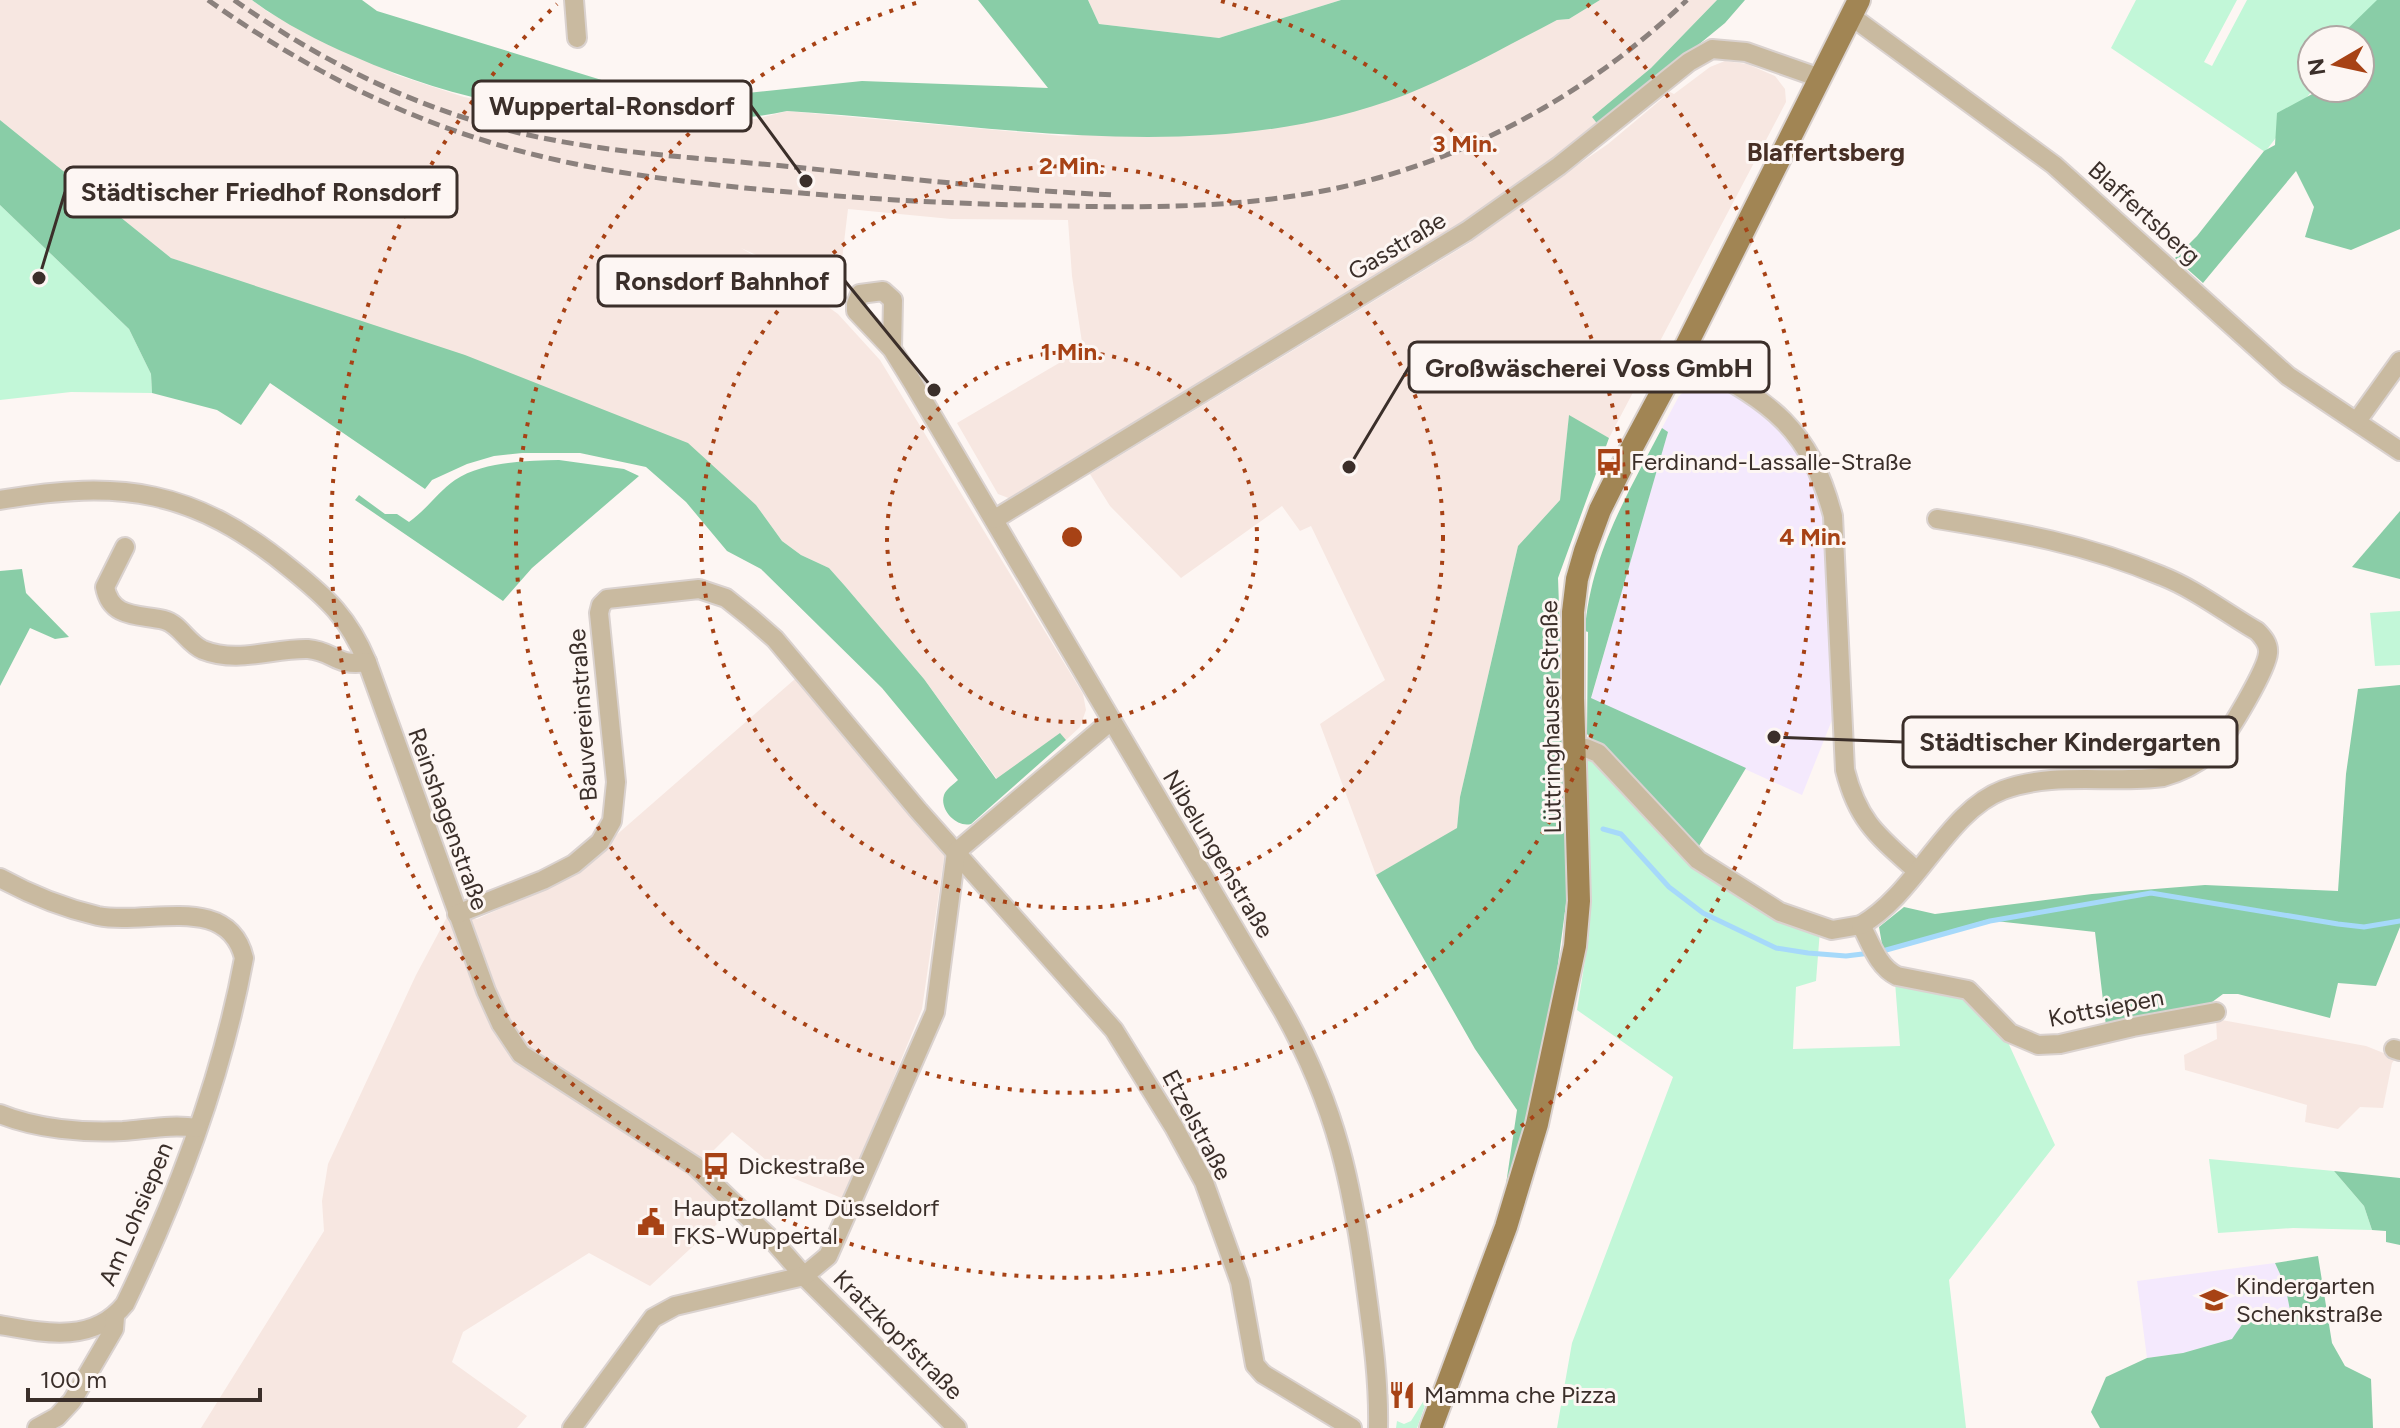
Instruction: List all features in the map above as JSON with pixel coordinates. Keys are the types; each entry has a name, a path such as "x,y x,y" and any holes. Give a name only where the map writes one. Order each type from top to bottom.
{"main road":[{"name":"Lüttringhauser Straße","path":"1431,1428 1511,1212 1537,1124 1575,946 1579,901 1573,612 1577,579 1600,510 1682,354 1855,8"}],"street":[{"path":"574,0 577,38"},
{"name":"Blaffertsberg","path":"1855,8 2054,165 2288,376 2400,451"},
{"name":"Gasstraße","path":"995,519 1467,231 1559,166 1689,62 1712,49 1746,52 1820,78"},
{"name":"Nibelungenstraße","path":"892,349 995,519 1311,1062 1344,1161 1357,1216 1374,1343 1378,1428"},
{"path":"1682,354 1775,410 1790,426 1814,462 1833,516 1845,770 1851,795 1861,816 1878,836 1917,871"},
{"path":"2357,421 2400,361"},
{"name":"Reinshagenstraße","path":"0,500 76,491 152,495 201,510 269,550 330,601 358,639 457,914 501,1024 521,1054 695,1166 776,1244 804,1276"},
{"path":"1586,748 1598,753 1698,860 1780,912 1832,930 1861,925 1891,904 1965,816 1983,800 2001,790 2043,781 2163,777 2190,767 2217,745 2238,718 2268,652 2265,639 2257,631 2165,577 2101,553 2044,537 1937,519"},
{"path":"125,547 105,587 112,604 129,615 167,620 202,649 225,656 305,649 317,650 348,664 367,662"},
{"name":"Bauvereinstraße","path":"457,914 543,880 574,864 600,842 612,821 616,782 599,613 607,599 699,589 726,598 775,639 956,852"},
{"path":"572,1428 653,1318 675,1306 804,1276 828,1256 935,1012 956,852 1111,721"},
{"name":"Etzelstraße","path":"956,852 1114,1030 1174,1127 1204,1182 1240,1282 1256,1367 1352,1428"},
{"name":"Am Lohsiepen","path":"0,878 58,906 102,917 208,918 232,931 240,942 244,958 214,1079 183,1173 125,1304 115,1317 89,1330 61,1335 0,1325"},
{"name":"Kottsiepen","path":"1861,925 1888,972 1968,990 2010,1033 2038,1045 2060,1044 2216,1012"},
{"name":"Am Lohsiepen","path":"0,1114 67,1129 122,1131 178,1125 197,1128"},
{"name":"Kratzkopfstraße","path":"804,1276 957,1428"},
{"name":"Am Lohsiepen","path":"37,1428 57,1417 72,1401 114,1329 115,1317"}],"shaded area":[{"path":"0,0 252,0 268,12 397,75 464,97 531,111 605,118 756,119 787,111 1063,136 1298,123 1405,95 1557,20 1569,19 1600,0 1717,0 1651,68 1592,117 1599,126 1549,167 1532,172 1457,227 1011,499 998,494 957,423 1083,349 1072,276 1068,220 951,219 848,209 838,293 741,248 772,266 838,314 880,360 1083,694 1086,710 1080,727 1066,740 1060,734 997,779 924,679 845,586 829,568 801,555 782,541 756,505 312,307 171,258 0,120"},
{"path":"1088,0 1341,0 1219,38 1099,24"},
{"path":"1725,61 1747,64 1775,76 1785,89 1786,102 1609,438 1569,416 1560,500 1518,546 1460,797 1457,829 1376,875 1320,724 1385,680 1311,526 1300,531 1282,506 1181,578 1110,506 1090,474 1471,242 1475,236 1608,144 1670,92 1674,94 1710,67"},
{"path":"1708,385 1738,396 1771,419 1799,454 1814,484 1825,530 1832,720 1802,795 1591,699 1667,433 1662,428 1679,396 1687,389"},
{"path":"795,679 945,851 922,1009 844,1199 783,1174 732,1132 707,1157 694,1178 730,1212 650,1286 589,1253 463,1332 452,1362 527,1416 517,1428 201,1428 324,1231 322,1201 328,1164 416,975 447,917 477,919 566,879"},
{"path":"2216,1019 2366,1046 2396,1058 2392,1063 2383,1108 2360,1107 2338,1129 2305,1122 2307,1105 2185,1070 2184,1055 2217,1039"},
{"name":"Kindergarten Schenkstraße","path":"2275,1263 2285,1285 2291,1315 2243,1323 2233,1339 2183,1353 2147,1358 2137,1281"}],"green space":[{"path":"252,0 362,0 377,11 670,101 862,81 1048,88 978,0 1088,0 1099,24 1219,38 1341,0 1600,0 1569,19 1557,20 1405,95 1330,118 1254,131 1176,137 1020,131 787,111 716,119 549,111 471,97 393,72 314,38"},
{"path":"1717,0 1745,0 1725,23 1599,126 1592,117 1651,68"},
{"path":"2136,0 2237,0 2204,62 2212,66 2247,0 2388,0 2368,24 2296,24 2296,104 2302,104 2265,152 2111,48"},
{"path":"2377,0 2400,0 2400,229 2351,250 2305,237 2314,207 2296,171 2203,283 2175,258 2197,236 2264,151 2275,145 2277,113 2296,103 2376,104 2376,24 2352,24"},
{"path":"0,120 171,258 465,355 688,443 756,505 782,541 801,555 829,568 924,679 996,779 1060,733 1066,740 971,824 960,823 950,817 943,801 946,791 958,780 882,688 761,569 727,551 686,502 646,467 580,453 522,453 494,456 467,464 432,480 425,489 270,383 241,425 217,410 152,393 151,374 129,329 0,205"},
{"path":"0,205 129,329 151,374 152,393 71,392 0,400"},
{"path":"1569,415 1609,438 1558,578 1569,881 1552,1009 1505,1191 1517,1110 1475,1049 1376,875 1457,828 1460,797 1518,546 1560,500"},
{"path":"1662,428 1668,432 1591,698 1746,768 1696,851 1587,734 1588,632 1585,631 1594,577 1613,526"},
{"path":"559,460 624,469 639,476 532,568 503,601 355,500 359,495 385,514 397,514 409,522 455,480 478,469 505,463"},
{"path":"2400,511 2400,579 2352,567"},
{"path":"22,569 26,593 69,637 55,639 30,628 0,686 0,571"},
{"path":"2400,611 2400,665 2375,666 2370,613"},
{"path":"2400,685 2400,927 2376,986 2338,983 2330,1018 2238,994 2223,994 2204,1008 2106,1026 2095,932 1986,920 1883,950 1879,927 1904,907 1935,914 2092,894 2205,885 2338,891 2346,774 2358,689"},
{"path":"1586,754 1600,760 1693,861 1820,930 1816,981 1796,987 1793,1049 1900,1046 1895,982 1966,994 2006,1038 2055,1145 1949,1280 1966,1428 1557,1428 1572,1343 1673,1077 1577,1010 1589,936 1591,880"},
{"path":"2209,1159 2334,1171 2364,1206 2372,1230 2293,1228 2218,1233"},
{"path":"2334,1171 2400,1178 2400,1245 2386,1242 2386,1231 2372,1230 2364,1206"},
{"path":"2318,1256 2332,1343 2345,1366 2371,1379 2373,1428 2100,1428 2091,1412 2106,1377 2147,1358 2183,1353 2232,1339 2243,1323 2291,1315 2285,1285 2275,1263"},
{"path":"1431,1389 1417,1428 1396,1428 1397,1421 1404,1424 1411,1421"}],"waterway":[{"path":"1603,829 1621,834 1669,887 1703,913 1776,948 1808,953 1846,956 1879,952 1990,921 2151,893 2364,927 2400,921"}],"railway":[{"path":"208,0 274,44 378,100 451,130 552,159 712,185 780,191 952,203 1110,207 1199,205 1287,197 1374,179 1418,166 1542,109 1618,59 1687,0"},
{"path":"234,0 302,44 372,81 446,112 524,134 658,155 994,187 1114,195"}],"place":[{"name":"Wuppertal-Ronsdorf","path":"806,181"},
{"name":"Städtischer Friedhof Ronsdorf","path":"39,278"},
{"name":"Ronsdorf Bahnhof","path":"934,390"},
{"name":"Ferdinand-Lassalle-Straße","path":"1609,462"},
{"name":"Großwäscherei Voss GmbH","path":"1349,467"},
{"name":"Städtischer Kindergarten","path":"1774,737"},
{"name":"Dickestraße","path":"716,1166"},
{"name":"Hauptzollamt Düsseldorf FKS-Wuppertal","path":"651,1222"},
{"name":"Kindergarten Schenkstraße","path":"2214,1300"},
{"name":"Mamma che Pizza","path":"1402,1395"}],"district":[{"name":"Blaffertsberg","path":"1826,152"}]}
